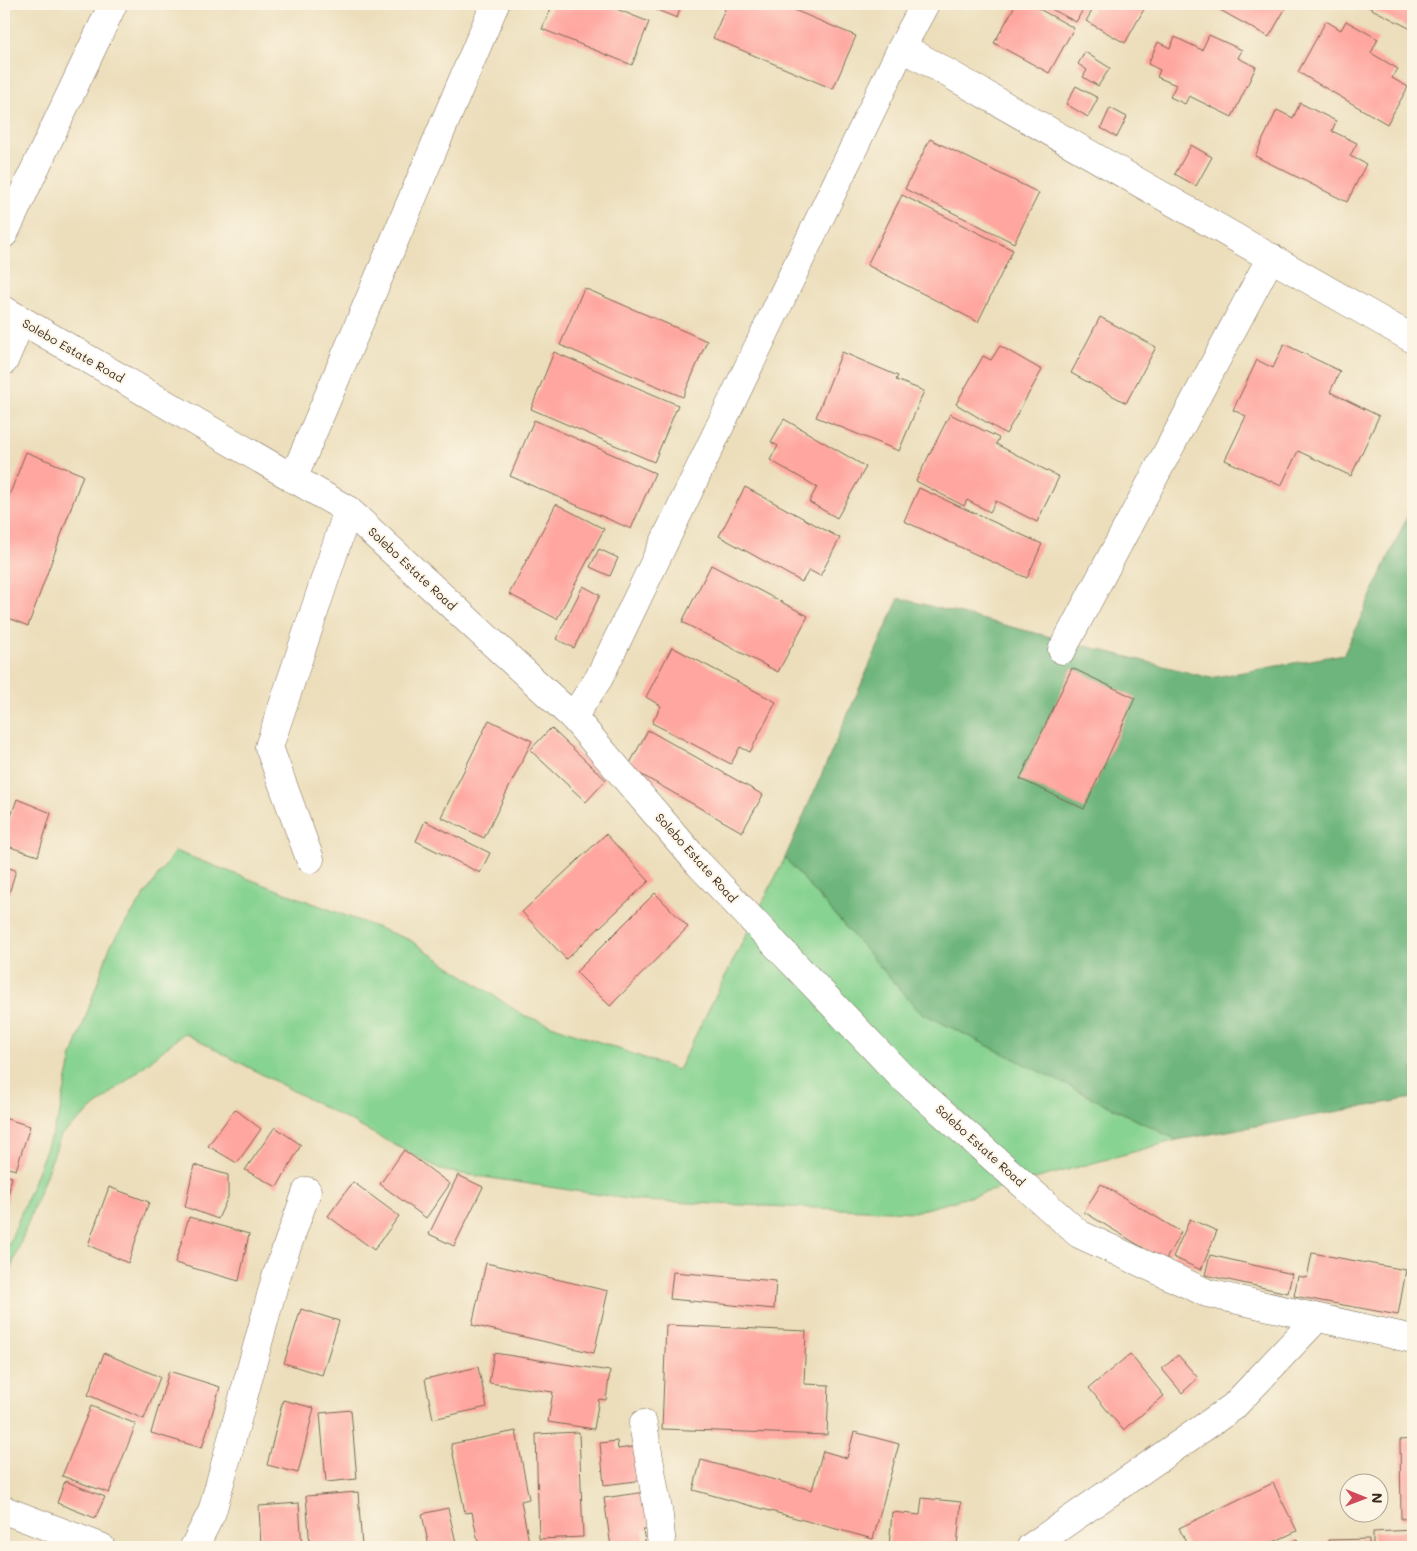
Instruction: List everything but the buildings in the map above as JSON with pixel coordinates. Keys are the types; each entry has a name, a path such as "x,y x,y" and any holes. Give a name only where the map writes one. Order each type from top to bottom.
{"street":[{"path":"4,234 113,4"},
{"path":"293,479 495,4"},
{"path":"573,717 600,678 902,47 925,4"},
{"path":"902,47 1413,340"},
{"path":"1062,650 1271,257"},
{"path":"4,361 12,316"},
{"name":"Solebo Estate Road","path":"12,316 348,510 573,717 699,864 900,1075 1079,1234 1207,1293 1413,1339"},
{"path":"310,859 269,747 348,510"},
{"path":"194,1547 212,1512 276,1277 306,1191"},
{"path":"1031,1547 1233,1407 1317,1318"},
{"path":"643,1424 659,1516 662,1547"},
{"path":"4,1510 102,1547"}],"green space":[{"path":"1413,504 1413,1098 1177,1140 920,1012 785,858 899,598 1210,678 1344,654"},
{"path":"175,851 410,940 523,1015 678,1070 785,858 920,1012 1177,1140 914,1212 641,1201 444,1171 184,1033 61,1135 4,1287 4,1248 9,1244 59,1116 72,1056 111,944"}]}
